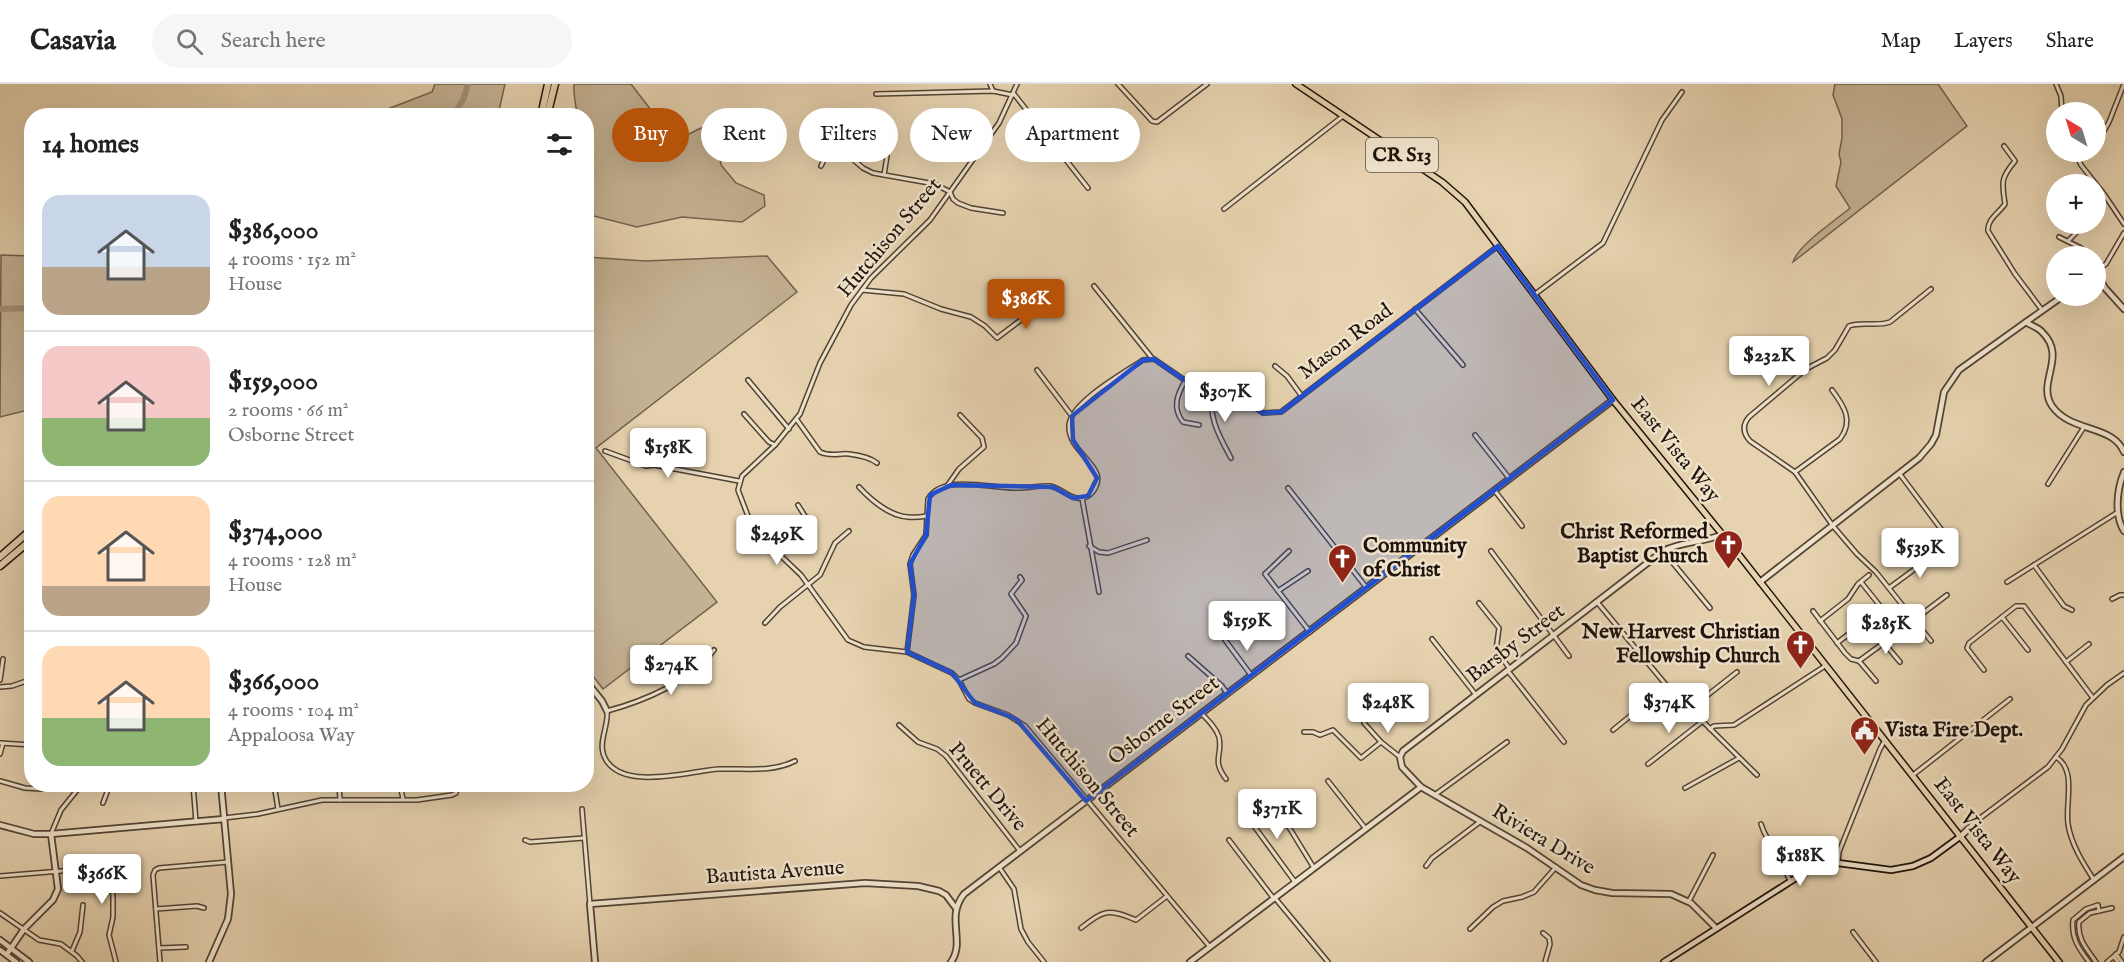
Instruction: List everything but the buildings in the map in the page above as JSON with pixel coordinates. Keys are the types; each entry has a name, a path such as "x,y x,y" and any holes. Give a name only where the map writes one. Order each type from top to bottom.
{"highway":[{"path":"543,108 548,84"},
{"path":"549,108 555,84"},
{"path":"0,557 24,536"},
{"path":"0,567 24,546"}],"main road":[{"name":"East Vista Way","path":"1296,84 1454,191 1467,205 1613,400 1723,534 2059,962"}],"street":[{"path":"990,84 993,91"},
{"name":"Hutchison Street","path":"1017,84 999,123 930,220 862,290 833,337 797,420 739,481 738,490 751,523 809,585 848,640 864,647 907,652 952,673 959,680 969,699 1008,715 1025,726 1210,947"},
{"path":"1118,84 1152,121 1157,122 1207,84"},
{"path":"2056,84 2061,102"},
{"path":"2106,127 2124,84"},
{"path":"876,93 993,91 1014,94 1088,188"},
{"path":"1534,295 1603,243 1662,120 1682,92"},
{"path":"1224,209 1343,116"},
{"path":"2004,146 2015,161 2006,172 2002,183 2005,204 1987,227 2015,274 2043,310"},
{"path":"821,166 824,160 841,149 863,168 884,175 935,184 950,192 958,203 971,208 1003,213"},
{"path":"884,175 887,162"},
{"path":"2081,162 2124,224"},
{"path":"2106,264 2124,233"},
{"path":"2068,241 2075,234"},
{"path":"2059,237 2077,246"},
{"name":"Mason Road","path":"1094,286 1152,358 1185,381 1240,397 1263,413 1281,412 1498,246"},
{"path":"1931,289 1890,322 1883,325 1860,323 1849,326 1827,358 1806,369 1746,421 1744,426 1745,434 1750,441 1795,472 1833,526 1889,588 1931,641"},
{"path":"2106,289 2124,309"},
{"path":"862,290 904,294 941,309 971,317 997,338 1042,304"},
{"path":"1761,582 1919,458 1936,435 1944,392 1959,370 2049,306"},
{"path":"1415,309 1463,366"},
{"path":"2026,322 2043,332 2053,351 2054,357 2048,386 2051,404 2062,417 2112,436 2119,442 2124,452"},
{"path":"907,652 914,595 910,564 926,535 930,495 947,486 974,485 1010,488 1053,487 1074,498 1082,498 1095,488 1097,478 1096,471 1078,451 1072,440 1069,426 1072,416 1081,404 1115,379 1143,360 1152,358"},
{"path":"1275,366 1282,370 1301,395"},
{"path":"1036,370 1072,416"},
{"path":"748,380 789,429"},
{"path":"1185,381 1177,400 1178,414 1183,422 1199,425"},
{"path":"1213,389 1210,400 1214,424 1232,458"},
{"path":"1795,472 1844,434 1848,423 1847,413 1832,390"},
{"name":"Osborne Street","path":"956,908 964,894 1368,589 1613,400"},
{"path":"744,414 769,442 775,445"},
{"path":"947,486 959,469 982,450 984,444 960,415"},
{"path":"797,420 820,452 836,456 850,454 856,458 871,459 877,463"},
{"path":"2048,484 2084,427"},
{"path":"1474,435 1510,480"},
{"path":"605,451 646,466 654,465 739,481"},
{"path":"2124,472 2118,512 2124,531"},
{"path":"1899,473 1947,537"},
{"path":"859,487 880,505 895,514 908,518 927,516"},
{"path":"1288,488 1368,589"},
{"path":"1495,491 1522,526"},
{"path":"1082,498 1098,592"},
{"path":"774,550 810,524 798,505"},
{"path":"2007,582 2118,512"},
{"path":"765,623 824,569 831,549 849,531"},
{"name":"Barsby Street","path":"1400,757 1403,751 1663,551 1675,545 1723,534"},
{"path":"1089,546 1099,552 1108,553 1147,540"},
{"path":"1289,551 1265,574 1310,632"},
{"path":"1491,551 1555,634 1569,656"},
{"path":"1663,551 1710,608"},
{"path":"1889,588 1938,552"},
{"path":"2034,565 2064,606 2072,610"},
{"path":"1278,591 1308,571"},
{"path":"1820,621 1848,599 1869,575"},
{"path":"959,680 994,664 1016,643 1026,616 1011,594 1022,580 1020,577"},
{"path":"1859,661 1900,631 1861,582"},
{"path":"1914,620 1947,595"},
{"path":"2112,599 2120,595 2124,596"},
{"path":"1598,602 1667,687 1757,776"},
{"path":"1479,603 1499,628 1496,650 1564,742"},
{"path":"1984,670 1967,648 1969,643 2016,606 2024,606 2093,698"},
{"path":"1838,643 1883,608"},
{"path":"1813,611 1851,659 1859,661 1876,681"},
{"path":"2002,617 2028,650"},
{"path":"1432,639 1476,695"},
{"path":"1225,640 1252,676"},
{"path":"1884,643 1900,662"},
{"path":"2066,662 2089,644"},
{"path":"607,711 638,702 686,676 701,665 714,650"},
{"path":"1188,656 1228,694"},
{"path":"0,680 3,659"},
{"path":"1710,729 1714,726 1734,725 1826,665"},
{"path":"1690,709 1737,672"},
{"path":"1664,962 1790,880 1815,867 1838,864 1891,870 1912,866 1931,858 2048,767 2080,713 2093,698 2124,673"},
{"path":"0,687 24,682"},
{"path":"1613,730 1667,687"},
{"path":"594,692 607,711 608,718 602,745 605,759 612,768 624,774 655,778 719,770 776,769 795,761"},
{"path":"1913,775 2010,699"},
{"path":"1202,714 1218,734 1220,742 1218,764 1227,779"},
{"path":"1648,764 1703,721"},
{"path":"1190,962 1420,787 1402,767 1400,757 1381,742 1364,723"},
{"name":"Pruett Drive","path":"899,725 918,742 937,749 946,756 1020,851"},
{"path":"1304,732 1320,735 1333,730 1361,758 1381,742"},
{"path":"1838,864 1844,841 1885,740"},
{"path":"1434,796 1507,742"},
{"path":"0,754 1,743 24,744"},
{"path":"2056,757 2064,763 2068,772 2067,813 2071,835 2094,880"},
{"path":"1685,788 1739,758"},
{"path":"0,781 24,788"},
{"path":"1328,781 1366,829"},
{"name":"Riviera Drive","path":"1420,787 1527,848 1581,885 1612,893 1661,892 1671,894 1689,901 1716,928"},
{"path":"6,957 24,929 55,896 58,885 51,834 61,810 76,792"},
{"path":"103,803 108,792"},
{"path":"194,792 196,822"},
{"path":"209,962 230,911 231,894 222,792"},
{"path":"275,792 278,809"},
{"path":"340,792 340,800"},
{"path":"402,792 403,799"},
{"path":"0,825 34,834 51,834 196,822 258,814 309,802 403,799 452,795 456,792"},
{"path":"1271,798 1314,868"},
{"path":"582,809 595,962"},
{"path":"1426,866 1432,858 1481,822"},
{"path":"1761,824 1790,880"},
{"path":"1254,826 1295,882"},
{"path":"525,840 530,842 584,838"},
{"path":"1229,840 1328,962"},
{"path":"1689,901 1713,855"},
{"path":"1986,962 2124,856"},
{"path":"160,962 153,875 155,870 228,862"},
{"path":"999,867 1014,889 1021,929 1044,962"},
{"path":"1470,929 1503,901 1534,892 1556,867"},
{"path":"0,876 92,870 103,875 110,883 113,895 113,917 109,943 116,962"},
{"name":"Bautista Avenue","path":"590,904 865,883 918,886 939,891 946,895 956,908"},
{"path":"1081,927 1107,911 1136,920 1167,896"},
{"path":"72,951 80,932 83,905"},
{"path":"2088,962 2072,934 2073,921 2090,907 2098,905 2099,910"},
{"path":"156,909 197,906 204,908"},
{"path":"951,962 957,948 956,908"},
{"path":"2096,962 2084,946 2078,931 2080,920 2090,913 2112,908"},
{"path":"0,913 39,940 61,944 72,951 81,962"},
{"path":"1853,932 1876,962"},
{"path":"1543,933 1549,938 1550,944 1545,962"},
{"path":"2116,954 2124,937"},
{"path":"0,940 29,962"},
{"path":"159,948 186,947"},
{"path":"2107,962 2124,949"},
{"path":"0,950 6,957 16,962"},
{"path":"2116,954 2120,962"}],"highlighted area":[{"path":"1498,246 1613,400 1086,801 1016,719 975,703 952,673 907,652 914,595 910,564 926,535 930,495 951,485 1053,487 1073,498 1088,496 1097,478 1073,440 1072,416 1143,360 1154,359 1189,383 1228,392 1263,413 1281,412"}],"shaded area":[{"path":"435,84 505,84 500,108 390,108 432,92"},
{"path":"574,84 631,84 650,108 612,108 612,162 689,162 689,134 701,128 701,162 721,162 736,183 764,195 765,206 742,222 682,217 637,227 594,216 594,108 576,108"},
{"path":"1835,84 1938,84 1967,126 1793,262 1810,240 1850,208 1836,186 1841,162 1839,154 1842,119 1833,95"},
{"path":"1,255 24,256 24,411 0,417"},
{"path":"767,256 797,292 596,448 717,602 603,689 594,677 594,257 645,261"}],"waterway":[{"path":"458,108 468,84"},
{"path":"0,309 24,308"}],"place":[{"name":"Christ Reformed Baptist Church","path":"1729,570"},
{"name":"Community of Christ","path":"1342,584"},
{"name":"New Harvest Christian Fellowship Church","path":"1801,670"},
{"name":"Vista Fire Dept.","path":"1864,756"}]}
